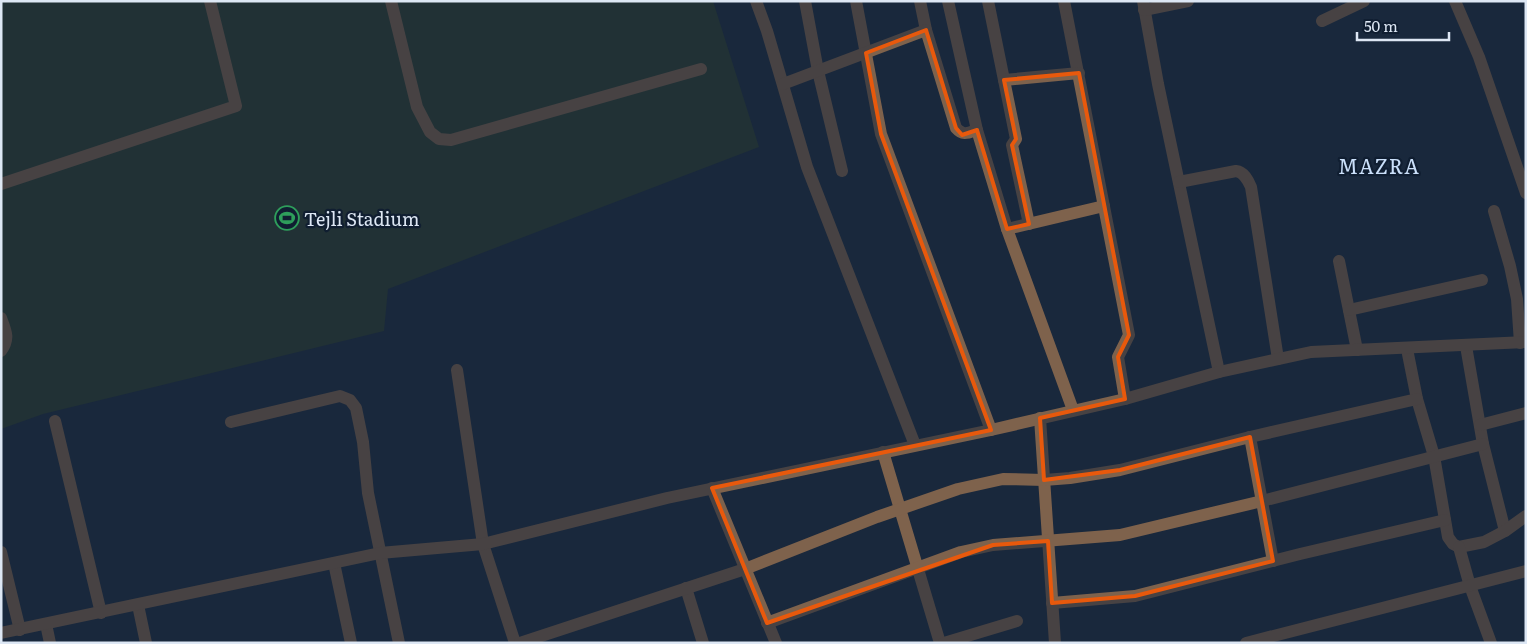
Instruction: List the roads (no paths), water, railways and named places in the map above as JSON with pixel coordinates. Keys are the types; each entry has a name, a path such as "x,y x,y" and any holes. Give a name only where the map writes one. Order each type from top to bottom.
{"street":[{"path":"1,184 236,106 210,1"},
{"path":"391,1 417,107 430,132 439,139 451,140 701,69"},
{"path":"756,1 807,167 915,445"},
{"path":"805,1 818,71 842,171"},
{"path":"856,1 881,134 991,430"},
{"path":"920,1 926,30 956,128 964,134 977,130"},
{"path":"948,1 977,130 1007,229 1073,410"},
{"path":"988,1 1016,139 1012,145 1029,224"},
{"path":"1064,1 1130,335 1118,357 1125,398"},
{"path":"1188,1 1144,5 1158,84 1219,372"},
{"path":"1322,21 1364,1"},
{"path":"1455,1 1479,57 1526,193"},
{"path":"783,84 926,30"},
{"path":"1004,80 1079,73"},
{"path":"1179,182 1236,171 1246,177 1251,187 1278,359"},
{"path":"1007,229 1104,206"},
{"path":"1,634 380,553 483,544 667,498 991,430 1125,398 1219,372 1310,352 1524,345 1516,290 1494,211"},
{"path":"1339,261 1357,350"},
{"path":"1349,310 1482,280"},
{"path":"1,318 7,334 6,345 1,351"},
{"path":"1466,346 1483,444 1506,531"},
{"path":"1407,348 1417,399 1434,456 1444,520 1450,541 1455,546 1484,542 1506,531 1526,516"},
{"path":"457,370 483,544 514,643"},
{"path":"230,422 340,396 350,400 356,408 363,442 368,493 399,643"},
{"path":"520,643 745,569 900,509 958,489 1003,479 1044,480 1070,478 1120,470 1250,437 1417,399"},
{"path":"1480,425 1526,413"},
{"path":"1040,418 1055,643"},
{"path":"55,420 101,613"},
{"path":"1250,437 1273,561"},
{"path":"767,623 962,552 993,544 1120,535 1262,501 1483,444"},
{"path":"883,452 942,643 1017,621"},
{"path":"712,488 776,643"},
{"path":"1052,603 1135,596 1444,520"},
{"path":"1459,546 1470,586 1491,643"},
{"path":"1,552 20,630"},
{"path":"334,563 351,643"},
{"path":"1246,643 1526,571"},
{"path":"686,588 704,643"},
{"path":"138,605 146,643"},
{"path":"46,624 50,643"}],"place":[{"name":"Tejli Stadium","path":"287,218"}],"district":[{"name":"MAZRA","path":"1379,165"}]}
